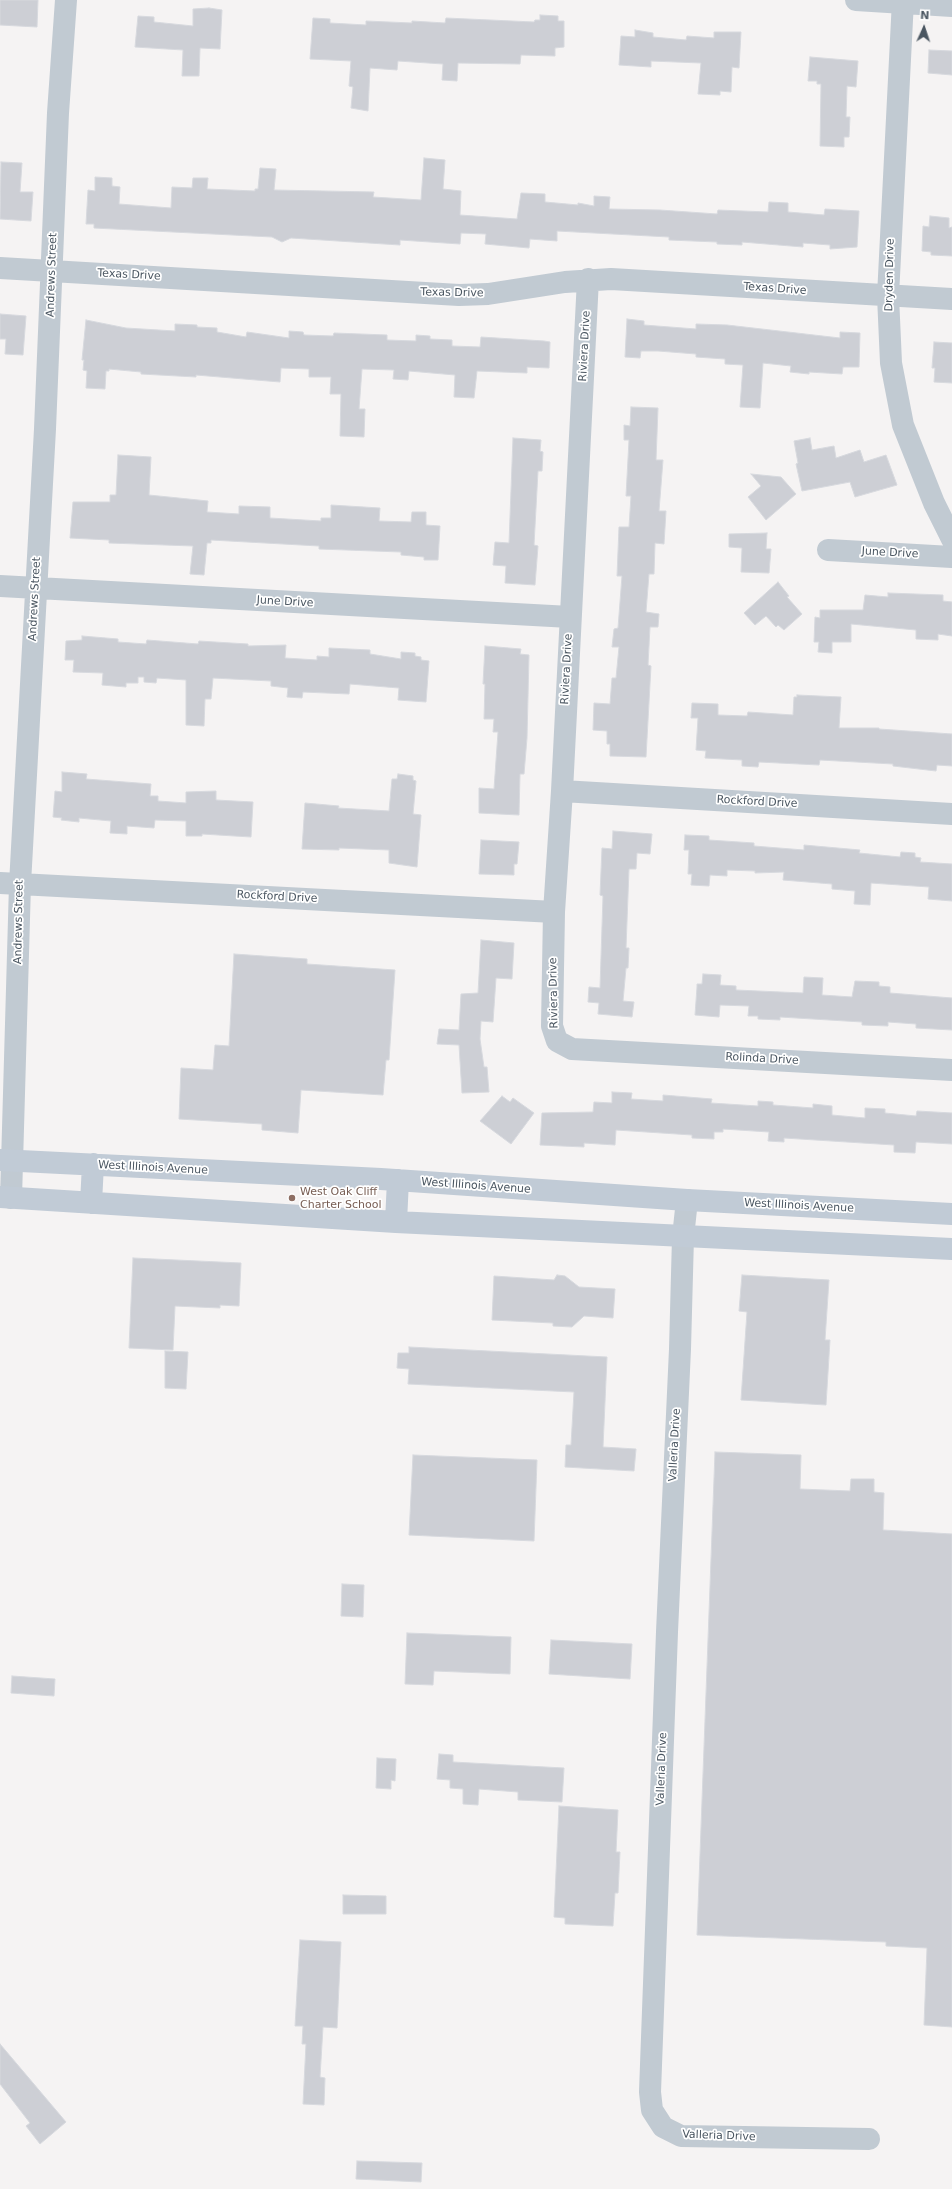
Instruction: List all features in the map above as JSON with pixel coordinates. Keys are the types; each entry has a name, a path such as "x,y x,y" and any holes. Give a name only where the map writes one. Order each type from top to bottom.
{"main road":[{"name":"West Illinois Avenue","path":"6,1160 398,1180 687,1200 952,1214"},
{"path":"91,1203 93,1164"},
{"path":"396,1222 398,1180"},
{"path":"5,1197 396,1222 952,1249"},
{"path":"919,1247 921,1212"}],"street":[{"name":"Andrews Street","path":"5,1197 10,884 36,588 52,271 58,113 66,0"},
{"path":"856,0 903,1 952,6"},
{"name":"Dryden Drive","path":"903,1 888,296 891,363 903,425 934,503 952,539"},
{"name":"Texas Drive","path":"0,268 459,295 488,294 588,279 611,279 952,299"},
{"name":"Riviera Drive","path":"572,1049 557,1041 552,1026 554,912 562,790 588,279"},
{"name":"June Drive","path":"828,550 952,556"},
{"name":"June Drive","path":"0,586 570,617"},
{"name":"Rockford Drive","path":"562,790 952,814"},
{"name":"Rockford Drive","path":"10,884 554,912"},
{"name":"Rolinda Drive","path":"572,1049 952,1070"},
{"name":"Valleria Drive","path":"687,1200 683,1237 680,1350 655,1942 650,2092 652,2110 663,2127 680,2136 869,2139"}],"building":[{"path":"0,0 38,0 37,27 0,25"},
{"path":"209,8 222,10 220,49 200,48 199,76 182,76 183,50 135,47 138,16 154,17 154,22 193,26 193,9"},
{"path":"540,15 558,16 558,21 564,21 564,47 555,48 555,56 521,55 520,64 458,63 457,81 442,80 443,64 398,61 397,70 370,68 368,111 351,108 353,87 349,86 351,61 310,59 313,18 330,19 330,23 366,25 366,21 445,23 446,18 534,22 535,20 540,20"},
{"path":"635,30 653,33 653,37 686,40 687,36 714,38 714,32 741,32 739,68 732,67 731,92 720,91 720,95 698,94 701,63 651,61 651,67 619,65 621,36 635,37"},
{"path":"929,50 952,51 952,75 928,73"},
{"path":"810,57 858,61 856,87 847,86 846,117 850,117 849,137 844,137 844,147 820,146 821,84 817,84 817,81 808,81"},
{"path":"424,158 445,160 443,189 461,191 460,215 517,219 521,193 545,194 545,202 578,205 578,203 594,206 594,196 610,197 609,209 660,210 717,214 718,210 768,212 769,202 788,203 788,212 824,215 825,209 859,211 857,247 830,249 830,245 803,243 803,247 742,242 742,245 717,244 717,242 669,240 669,237 557,231 557,241 530,239 529,248 485,244 486,234 461,233 460,244 400,240 400,245 291,238 282,242 272,237 94,228 94,224 86,224 88,190 95,191 95,177 112,178 112,186 120,187 119,204 171,208 172,187 192,188 193,178 208,178 207,189 255,191 255,189 258,189 260,168 276,169 274,190 374,192 373,197 421,200"},
{"path":"1,162 22,163 20,192 33,192 31,221 0,219"},
{"path":"930,216 949,218 949,228 952,227 952,256 931,255 931,252 922,251 923,226 929,227"},
{"path":"0,314 26,316 23,355 5,354 6,339 0,339"},
{"path":"627,319 644,321 644,325 696,329 696,324 727,325 840,338 840,332 860,333 859,367 843,367 842,374 809,372 809,374 790,372 791,366 763,363 760,408 740,407 743,365 725,364 725,359 696,357 696,354 658,351 641,351 640,358 625,357"},
{"path":"86,320 126,328 175,331 175,324 197,325 197,327 217,328 217,332 246,337 247,332 289,338 289,331 303,332 304,335 333,336 334,333 387,335 387,340 416,341 416,335 430,336 430,339 452,340 452,346 480,347 481,337 544,341 550,342 549,368 527,367 527,373 477,371 474,398 454,397 455,375 409,371 408,380 393,379 394,370 362,369 359,409 365,409 364,437 340,436 341,394 330,394 331,377 309,377 309,369 281,368 280,382 196,375 196,377 141,374 141,372 109,369 109,371 106,371 105,389 86,388 87,371 83,370 84,360 82,360"},
{"path":"934,342 952,343 952,383 934,382 935,368 932,368"},
{"path":"631,407 658,408 656,460 663,460 659,511 666,511 664,544 655,543 654,574 649,574 646,612 659,614 658,627 650,627 648,665 651,666 646,757 610,756 610,744 607,744 607,731 593,730 594,703 610,704 612,678 616,678 619,647 612,647 614,629 618,628 622,576 617,576 619,527 629,527 631,496 626,496 629,440 624,440 624,425 630,426"},
{"path":"513,438 541,440 540,451 543,452 542,471 538,471 534,545 538,546 535,585 505,583 506,566 493,565 495,542 509,543"},
{"path":"810,438 812,450 834,446 836,458 860,450 864,462 886,455 897,485 855,497 850,482 802,491 796,464 798,463 794,441"},
{"path":"118,455 151,457 149,495 208,501 207,512 239,514 239,506 270,507 270,518 321,521 321,518 331,518 331,505 380,508 379,521 411,522 412,512 426,512 426,525 440,526 438,560 424,560 424,557 401,555 401,552 319,549 319,546 211,540 211,543 207,543 204,575 190,574 193,546 109,543 109,540 70,538 73,502 110,502 110,495 116,495"},
{"path":"751,474 781,477 796,494 766,520 748,497 761,486"},
{"path":"767,533 766,549 771,549 769,573 741,572 742,548 729,547 729,534"},
{"path":"778,582 789,596 787,597 802,614 784,630 778,625 776,627 766,616 755,625 744,613"},
{"path":"888,593 943,595 943,601 952,602 952,636 938,634 938,640 916,639 916,630 851,624 851,642 832,642 832,653 818,652 819,642 814,642 815,617 820,618 820,610 863,610 865,595 888,597"},
{"path":"82,636 118,639 118,642 146,644 147,640 198,644 199,641 248,644 248,646 286,645 285,658 317,660 317,656 329,657 329,648 370,650 370,654 401,659 401,652 415,653 415,656 421,657 421,660 429,661 426,702 398,700 399,688 350,684 349,694 303,692 302,698 287,697 288,688 271,686 271,681 213,678 211,699 205,699 204,726 186,725 186,680 157,678 156,683 144,682 144,677 138,677 138,683 126,683 126,687 102,685 103,673 73,672 74,660 65,660 66,641 82,640"},
{"path":"485,646 521,649 520,654 529,655 527,738 524,774 520,774 519,815 479,813 479,788 494,789 498,732 493,732 494,719 484,719 485,684 483,684"},
{"path":"797,695 841,697 839,728 879,728 952,734 952,766 937,765 936,771 893,766 893,764 820,760 819,765 759,762 758,767 742,766 742,760 705,758 706,751 696,750 698,718 691,718 692,703 718,704 718,715 747,716 748,712 793,715 794,697 797,697"},
{"path":"62,772 87,774 86,779 151,784 150,796 158,796 158,801 186,803 186,792 216,791 216,800 253,802 251,837 202,834 202,836 186,836 186,821 155,820 154,828 127,826 127,834 110,833 111,821 79,818 79,822 61,820 62,818 53,817 55,791 62,792"},
{"path":"398,774 413,776 413,780 416,781 413,814 421,815 417,867 389,863 389,850 339,848 339,850 302,849 305,803 339,806 338,808 389,811 392,779 397,779"},
{"path":"613,831 652,834 650,854 637,853 636,869 629,869 626,948 629,948 628,968 626,968 623,1001 634,1002 632,1017 598,1014 599,1003 588,1002 589,987 600,988 603,896 600,895 602,848 612,849"},
{"path":"685,835 709,836 709,840 754,843 754,846 804,850 804,845 860,850 859,853 900,857 901,852 915,853 915,857 921,858 920,862 952,864 952,901 928,899 929,887 871,883 870,905 854,904 855,891 832,889 832,884 783,880 784,872 755,873 755,871 727,870 727,876 710,875 709,886 691,885 692,874 688,874 689,850 684,850"},
{"path":"481,840 519,842 517,864 514,864 514,875 479,874"},
{"path":"481,940 514,943 512,979 496,978 493,1022 481,1021 480,1039 484,1067 487,1067 489,1092 462,1093 459,1045 437,1044 439,1029 459,1030 461,994 478,993"},
{"path":"234,954 307,959 307,964 395,970 389,1060 386,1060 383,1095 301,1090 298,1133 262,1130 262,1124 179,1119 181,1068 213,1070 215,1045 229,1046"},
{"path":"703,974 721,975 720,985 736,986 736,990 803,993 804,977 823,978 822,995 852,997 855,981 879,982 879,986 890,987 890,993 952,998 952,1030 916,1028 916,1024 888,1022 888,1026 862,1025 862,1022 780,1017 780,1020 758,1019 758,1016 748,1016 749,1006 720,1005 719,1017 695,1015 697,984 702,984"},
{"path":"612,1092 632,1093 631,1099 663,1101 663,1095 712,1099 711,1103 758,1106 758,1101 773,1102 773,1105 813,1108 813,1104 832,1106 832,1115 865,1118 865,1108 885,1109 885,1113 916,1116 917,1111 952,1113 952,1144 916,1142 915,1153 894,1152 894,1145 784,1138 784,1142 768,1141 769,1132 723,1129 723,1132 714,1132 714,1139 692,1138 692,1135 616,1130 615,1145 584,1143 584,1147 540,1145 542,1113 593,1112 594,1102 612,1103"},
{"path":"502,1096 510,1102 513,1098 534,1113 511,1144 480,1121"},
{"path":"133,1258 241,1263 239,1306 220,1305 220,1308 175,1306 173,1350 129,1348"},
{"path":"557,1275 565,1276 579,1287 615,1289 613,1318 584,1316 572,1327 553,1326 553,1323 492,1320 494,1276 554,1280"},
{"path":"742,1275 829,1280 825,1340 830,1340 826,1405 741,1400 747,1312 739,1311"},
{"path":"409,1347 607,1357 603,1447 636,1449 634,1471 565,1467 566,1445 571,1445 574,1392 408,1384 409,1369 397,1368 398,1353 409,1353"},
{"path":"165,1351 188,1352 186,1389 165,1388"},
{"path":"715,1452 801,1455 800,1489 850,1491 851,1479 874,1479 874,1492 884,1493 883,1530 952,1534 952,2027 924,2025 927,1948 886,1946 886,1942 697,1935"},
{"path":"413,1455 537,1460 534,1541 409,1535"},
{"path":"342,1584 364,1585 363,1617 341,1616"},
{"path":"407,1633 511,1637 510,1674 434,1671 433,1685 405,1684"},
{"path":"551,1640 632,1644 630,1679 549,1674"},
{"path":"12,1676 55,1679 54,1696 11,1693"},
{"path":"439,1754 453,1755 453,1762 564,1768 562,1802 518,1800 518,1792 479,1789 478,1805 463,1804 463,1789 450,1788 450,1780 437,1779"},
{"path":"377,1758 396,1759 395,1781 391,1780 391,1789 376,1788"},
{"path":"559,1806 618,1810 616,1852 620,1852 618,1893 615,1893 613,1926 565,1924 565,1918 554,1917"},
{"path":"343,1895 386,1896 386,1914 343,1914"},
{"path":"300,1940 341,1942 337,2028 323,2027 320,2077 325,2078 324,2105 303,2104 306,2044 302,2044 303,2026 295,2026"},
{"path":"0,2044 66,2122 40,2144 26,2126 30,2123 0,2084"},
{"path":"357,2161 422,2163 421,2182 356,2179"}],"place":[{"name":"West Oak Cliff Charter School","path":"292,1198"}]}
